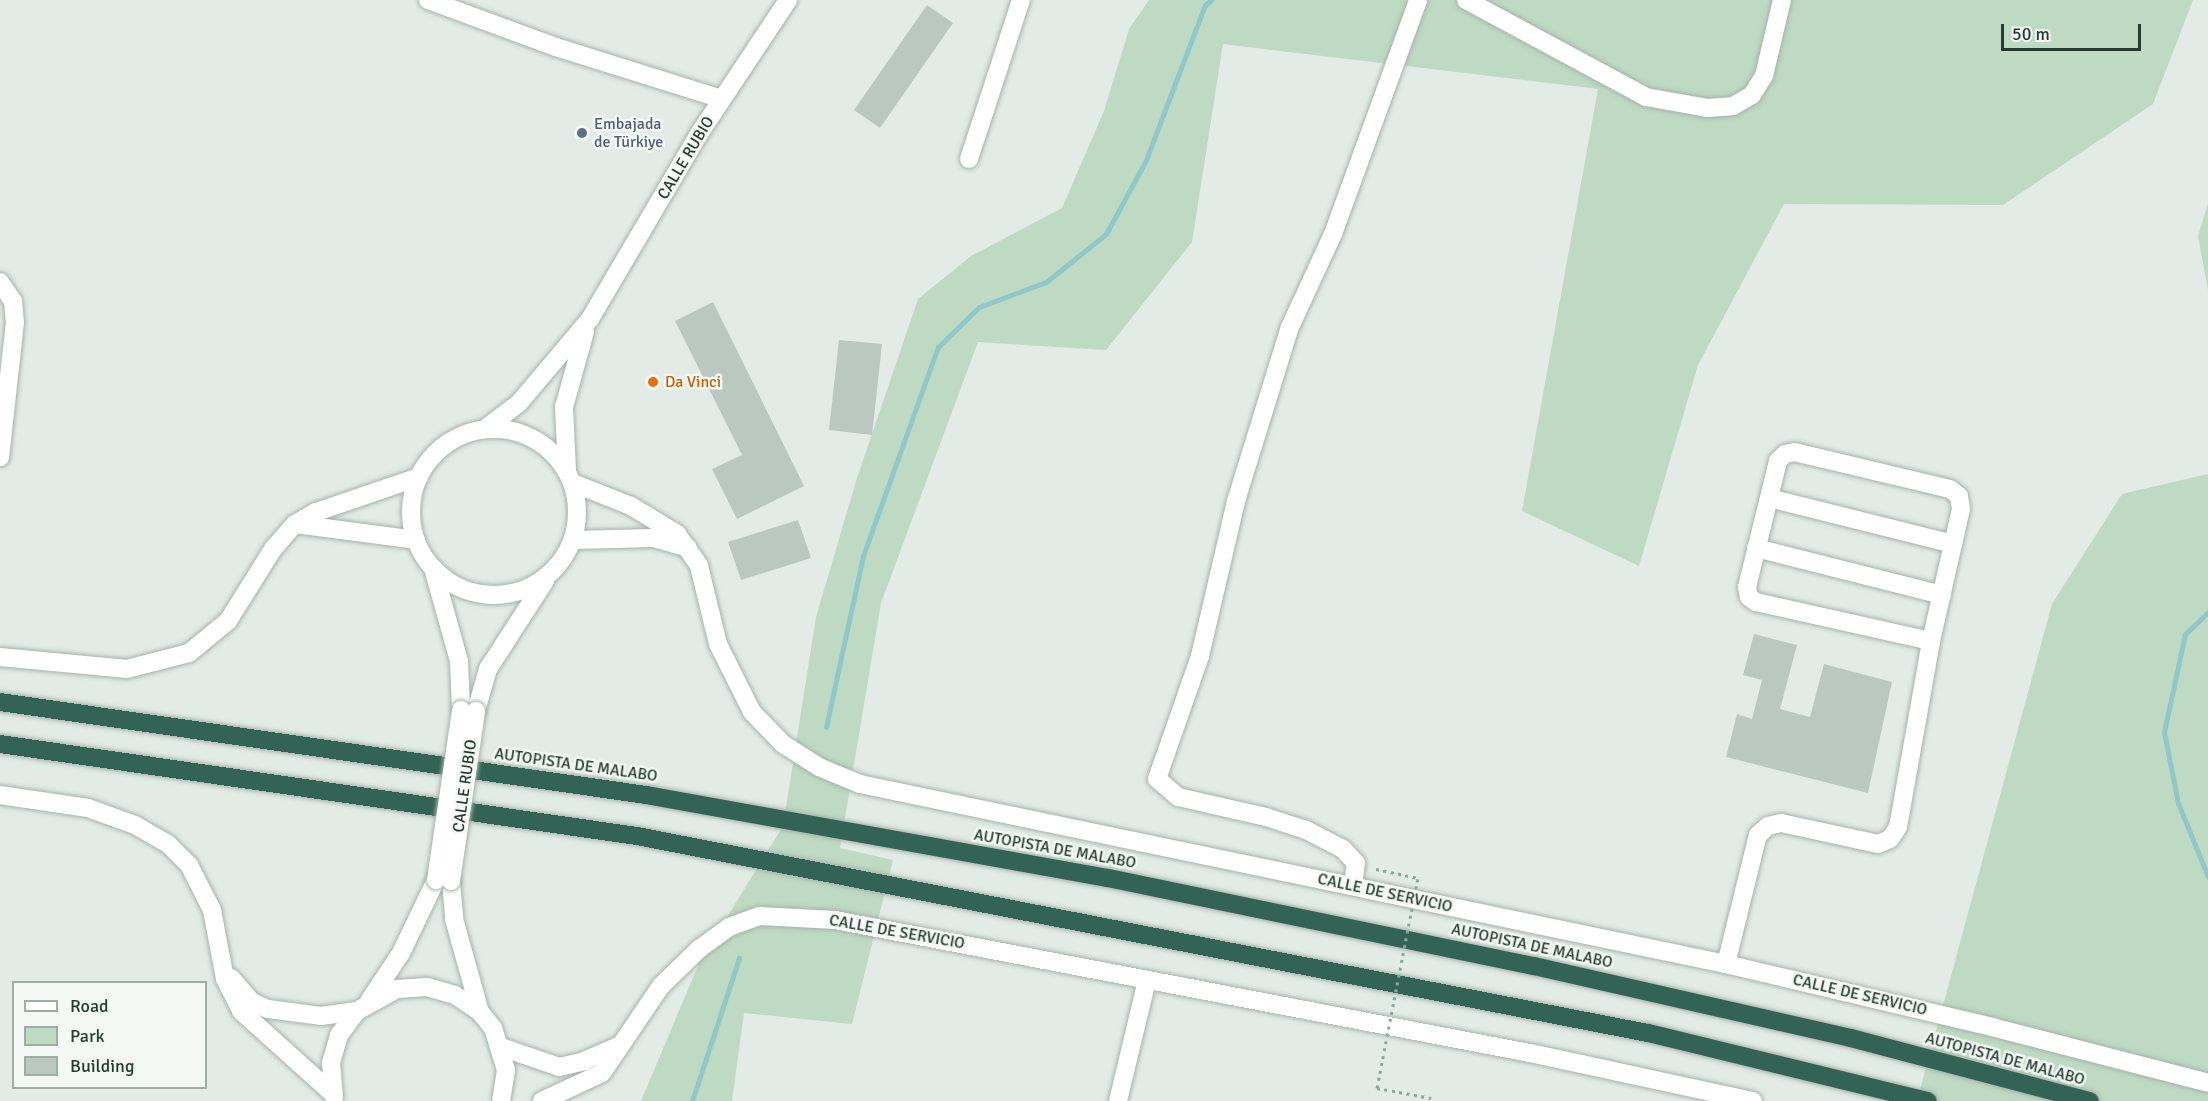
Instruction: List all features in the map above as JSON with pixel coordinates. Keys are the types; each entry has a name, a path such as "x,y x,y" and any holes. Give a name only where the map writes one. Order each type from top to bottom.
{"highway":[{"name":"AUTOPISTA DE MALABO","path":"0,702 646,795 1108,878 1534,966 1851,1038 2090,1101"},
{"path":"0,744 636,836 1648,1033 1928,1101"}],"street":[{"path":"428,0 556,47 722,99"},
{"name":"CALLE RUBIO","path":"485,429 519,403 590,319 722,99 788,0"},
{"path":"969,159 1021,0"},
{"path":"1353,886 1356,863 1343,849 1306,830 1266,817 1178,797 1157,779 1197,666 1239,490 1290,327 1333,234 1418,0"},
{"path":"1467,0 1646,97 1707,108 1733,106 1752,95 1764,76 1782,0"},
{"path":"0,282 13,301 15,322 0,457"},
{"name":"CALLE RUBIO","path":"570,477 564,407 590,319"},
{"path":"485,429 509,430 532,438 552,452 570,477 578,502 573,540 548,576 526,589 501,595 476,593 452,584 433,568 416,540 411,519 418,477 435,453 458,437 485,429"},
{"path":"1726,964 1758,836 1768,826 1781,823 1878,844 1890,839 1898,828 1931,641 1961,509 1959,496 1950,489 1795,452 1785,454 1778,460 1747,587 1749,597 1756,602 1931,641"},
{"path":"0,657 127,669 189,653 228,621 273,549 295,525 316,513 418,477"},
{"name":"CALLE DE SERVICIO","path":"570,477 659,520 688,548 707,590 718,644 752,712 783,744 819,766 860,784 1726,964 2208,1083"},
{"path":"1769,498 1953,544"},
{"path":"295,525 416,540"},
{"path":"573,540 654,538 688,548"},
{"path":"1756,548 1942,595"},
{"name":"CALLE RUBIO","path":"433,568 459,661 469,710"},
{"name":"CALLE RUBIO","path":"334,1097 331,1063 339,1035 401,953 444,880 469,710 488,669 548,576"},
{"path":"0,795 88,808 135,825 168,844 189,865 212,910 225,979 241,1011 334,1097"},
{"name":"CALLE RUBIO","path":"444,880 480,1012"},
{"name":"CALLE DE SERVICIO","path":"542,1101 602,1073 661,986 699,949 729,927 760,916 835,920 1745,1100"},
{"path":"223,963 236,986 252,1002 268,1009 321,1016 363,1006 397,989 427,987 455,995 480,1012 501,1047 506,1070 501,1101"},
{"path":"1118,1101 1147,980"},
{"path":"501,1047 533,1061 559,1066 584,1061 621,1045"}],"path":[{"path":"1376,869 1418,878 1377,1088 1431,1098"}],"green space":[{"path":"1149,0 2193,0 2153,104 2003,205 1784,204 1698,365 1639,566 1522,511 1598,89 1223,44 1192,242 1106,350 978,342 881,603 840,848 893,860 852,1024 744,1013 732,1101 641,1101 700,961 783,826 816,617 857,478 918,299 971,256 1062,208 1104,111 1129,29"},
{"path":"2208,203 2208,290 2198,236"},
{"path":"2208,474 2208,1101 1917,1101 2052,604 2122,494"}],"building":[{"path":"927,5 953,23 880,128 854,110"},
{"path":"713,302 804,486 737,519 712,469 742,455 675,321"},
{"path":"839,340 882,344 872,435 829,430"},
{"path":"798,520 811,558 741,580 728,542"},
{"path":"1754,634 1797,645 1780,709 1810,717 1824,664 1892,682 1868,793 1726,757 1737,714 1752,719 1762,680 1743,675"}],"waterway":[{"path":"826,727 863,556 938,347 979,307 1046,282 1106,234 1146,160 1205,5 1211,0"},
{"path":"2208,612 2185,634 2164,732 2178,803 2208,877"},
{"path":"692,1101 739,958"}],"place":[{"name":"Embajada de Türkiye","path":"582,133"},
{"name":"Da Vinci","path":"653,382"}]}
